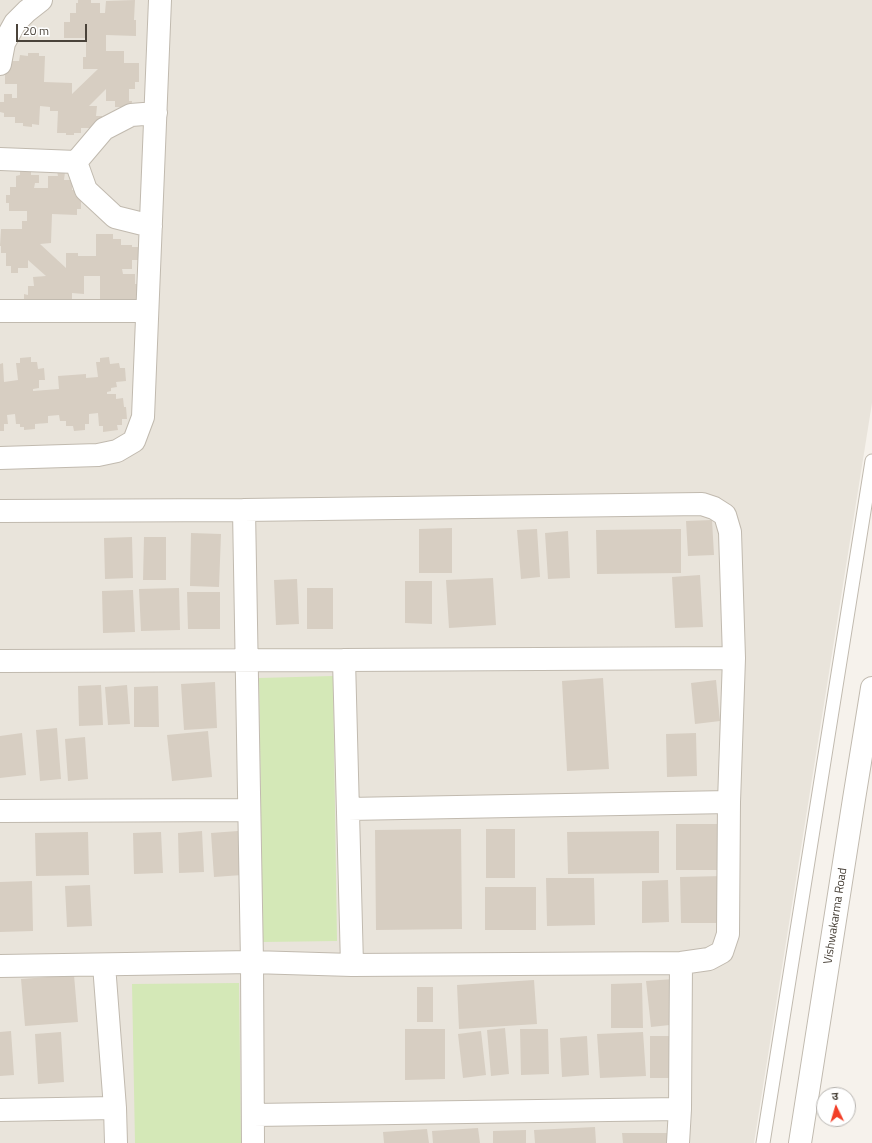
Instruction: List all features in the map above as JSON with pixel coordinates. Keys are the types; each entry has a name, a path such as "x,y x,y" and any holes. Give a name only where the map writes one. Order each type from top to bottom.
{"street":[{"path":"0,64 4,43 15,23 41,0"},
{"path":"0,458 98,456 117,451 134,441 143,417 160,0"},
{"path":"76,162 104,129 131,115 156,113"},
{"path":"0,159 76,162"},
{"path":"76,162 86,190 115,217 151,226"},
{"path":"0,311 148,312"},
{"path":"0,511 244,510 702,504 714,508 725,515 730,532 734,658 728,934 722,952 709,959 681,962 352,965 252,962 0,966"},
{"path":"244,510 248,810 252,962 253,1143"},
{"path":"0,661 734,658"},
{"path":"344,660 352,965"},
{"name":"Vishwakarma Road","path":"800,1143 872,688"},
{"path":"348,809 730,802"},
{"path":"0,810 248,810"},
{"path":"678,1143 680,1109 681,962"},
{"path":"104,965 115,1108 116,1143"},
{"path":"0,1110 115,1108"},
{"path":"252,1116 680,1109"}],"lane":[{"path":"763,1143 872,461"}],"shaded area":[{"path":"0,0 872,0 872,403 754,1143 0,1143"}],"green space":[{"path":"333,676 337,941 263,942 259,678"},
{"path":"239,983 241,1143 135,1143 132,984"}],"building":[{"path":"78,0 91,0 91,3 100,3 100,13 105,13 106,1 135,0 134,20 136,20 136,36 106,35 106,51 124,51 124,63 139,63 139,82 135,82 135,89 129,89 129,101 132,101 131,111 124,107 115,107 115,101 106,101 106,89 89,106 97,106 96,116 102,116 102,124 94,123 94,128 81,128 81,133 74,133 74,135 57,133 58,111 50,111 50,107 40,106 39,125 32,124 32,127 23,126 23,123 15,123 15,117 4,117 4,113 0,112 0,102 4,102 4,94 12,94 12,98 17,98 17,84 5,84 5,75 1,75 1,68 9,61 19,61 20,55 28,56 28,53 39,53 39,56 45,56 44,82 72,83 72,94 98,69 83,69 83,57 86,57 86,38 64,38 64,22 70,22 70,13 76,13 76,3 78,3"},
{"path":"20,170 31,170 31,175 39,175 39,183 35,183 34,188 48,188 48,176 58,176 57,171 65,172 64,180 72,180 72,190 78,190 78,199 81,199 81,209 77,209 77,215 52,214 51,243 40,244 66,268 66,253 78,253 78,256 96,256 96,234 113,234 113,239 121,239 121,245 132,245 132,247 139,247 139,260 132,260 132,269 122,269 123,274 135,274 135,284 139,284 139,300 100,305 100,276 84,276 84,294 72,293 72,309 46,306 46,300 24,302 24,294 28,295 28,286 34,286 33,277 46,276 28,260 28,268 18,268 18,273 11,273 11,266 6,266 6,253 1,253 1,229 22,229 22,221 27,221 27,211 9,211 9,203 6,203 6,195 10,195 10,187 16,187 16,176 20,175"},
{"path":"31,357 31,362 37,362 38,369 44,368 45,380 39,380 39,388 33,389 33,391 59,389 58,376 86,374 86,378 98,377 96,362 100,362 100,358 109,357 110,364 119,363 120,368 125,368 126,381 116,382 117,387 111,388 111,391 107,392 107,394 116,394 116,399 123,398 124,407 126,407 127,419 122,419 122,425 117,425 118,430 103,432 103,426 99,426 98,413 89,414 89,424 85,424 85,430 74,431 73,426 66,426 66,421 60,421 59,415 48,416 48,423 35,424 35,429 24,430 24,427 20,427 20,424 16,424 15,414 7,415 8,424 4,424 4,431 0,431 0,364 3,363 4,382 18,380 16,363 20,363 20,358"},
{"path":"712,520 714,555 688,556 686,521"},
{"path":"452,528 452,573 419,573 419,529"},
{"path":"537,529 540,577 521,579 517,530"},
{"path":"681,529 681,573 597,574 596,530"},
{"path":"568,531 570,578 548,579 545,533"},
{"path":"191,533 221,534 219,587 190,586"},
{"path":"132,537 133,578 105,579 104,538"},
{"path":"144,537 166,537 166,580 143,580"},
{"path":"700,575 703,627 675,628 672,577"},
{"path":"493,578 496,625 449,628 446,580"},
{"path":"297,579 299,624 276,625 274,580"},
{"path":"405,581 432,581 432,624 405,623"},
{"path":"179,588 180,630 141,631 139,589"},
{"path":"307,588 333,588 333,629 307,629"},
{"path":"133,590 135,632 103,633 102,591"},
{"path":"187,592 220,592 220,629 188,629"},
{"path":"603,678 609,769 567,771 562,681"},
{"path":"716,680 720,721 695,724 691,683"},
{"path":"215,682 217,728 184,730 181,684"},
{"path":"101,685 103,725 79,726 78,686"},
{"path":"127,685 130,724 108,725 105,687"},
{"path":"158,686 159,727 134,727 134,687"},
{"path":"57,728 61,779 40,781 36,730"},
{"path":"208,731 212,777 172,781 167,735"},
{"path":"22,733 26,775 0,778 0,736"},
{"path":"696,733 697,776 667,777 666,734"},
{"path":"85,737 88,779 68,781 65,739"},
{"path":"676,824 724,824 725,870 676,870"},
{"path":"461,829 462,929 376,930 375,830"},
{"path":"486,829 515,829 515,878 486,878"},
{"path":"202,831 204,872 179,873 178,833"},
{"path":"238,831 242,875 214,877 211,833"},
{"path":"659,831 659,873 568,874 567,832"},
{"path":"88,832 89,875 36,876 35,833"},
{"path":"161,832 163,873 134,874 133,833"},
{"path":"723,876 723,923 681,923 680,877"},
{"path":"546,878 594,878 595,925 547,926"},
{"path":"668,880 669,922 642,923 642,881"},
{"path":"32,881 33,931 0,932 0,882"},
{"path":"90,885 92,926 67,927 65,886"},
{"path":"485,887 536,887 536,930 485,930"},
{"path":"74,975 78,1022 25,1026 21,979"},
{"path":"674,979 679,1024 651,1027 646,981"},
{"path":"534,980 537,1024 459,1029 457,985"},
{"path":"642,983 643,1028 611,1028 611,984"},
{"path":"417,987 433,987 433,1022 417,1022"},
{"path":"505,1028 509,1074 491,1076 487,1030"},
{"path":"405,1029 445,1029 445,1079 405,1080"},
{"path":"520,1029 548,1029 549,1074 521,1075"},
{"path":"11,1031 14,1075 0,1076 0,1032"},
{"path":"481,1031 486,1075 463,1078 458,1034"},
{"path":"61,1032 64,1082 38,1084 35,1034"},
{"path":"643,1032 646,1076 600,1078 597,1034"},
{"path":"587,1036 589,1075 562,1077 560,1038"},
{"path":"650,1036 677,1036 677,1078 650,1078"},
{"path":"595,1127 596,1143 535,1143 534,1130"},
{"path":"478,1128 480,1143 433,1143 432,1131"},
{"path":"427,1129 429,1143 384,1143 383,1132"},
{"path":"526,1130 526,1143 493,1143 493,1131"},
{"path":"622,1133 676,1133 675,1143 623,1143"}]}
